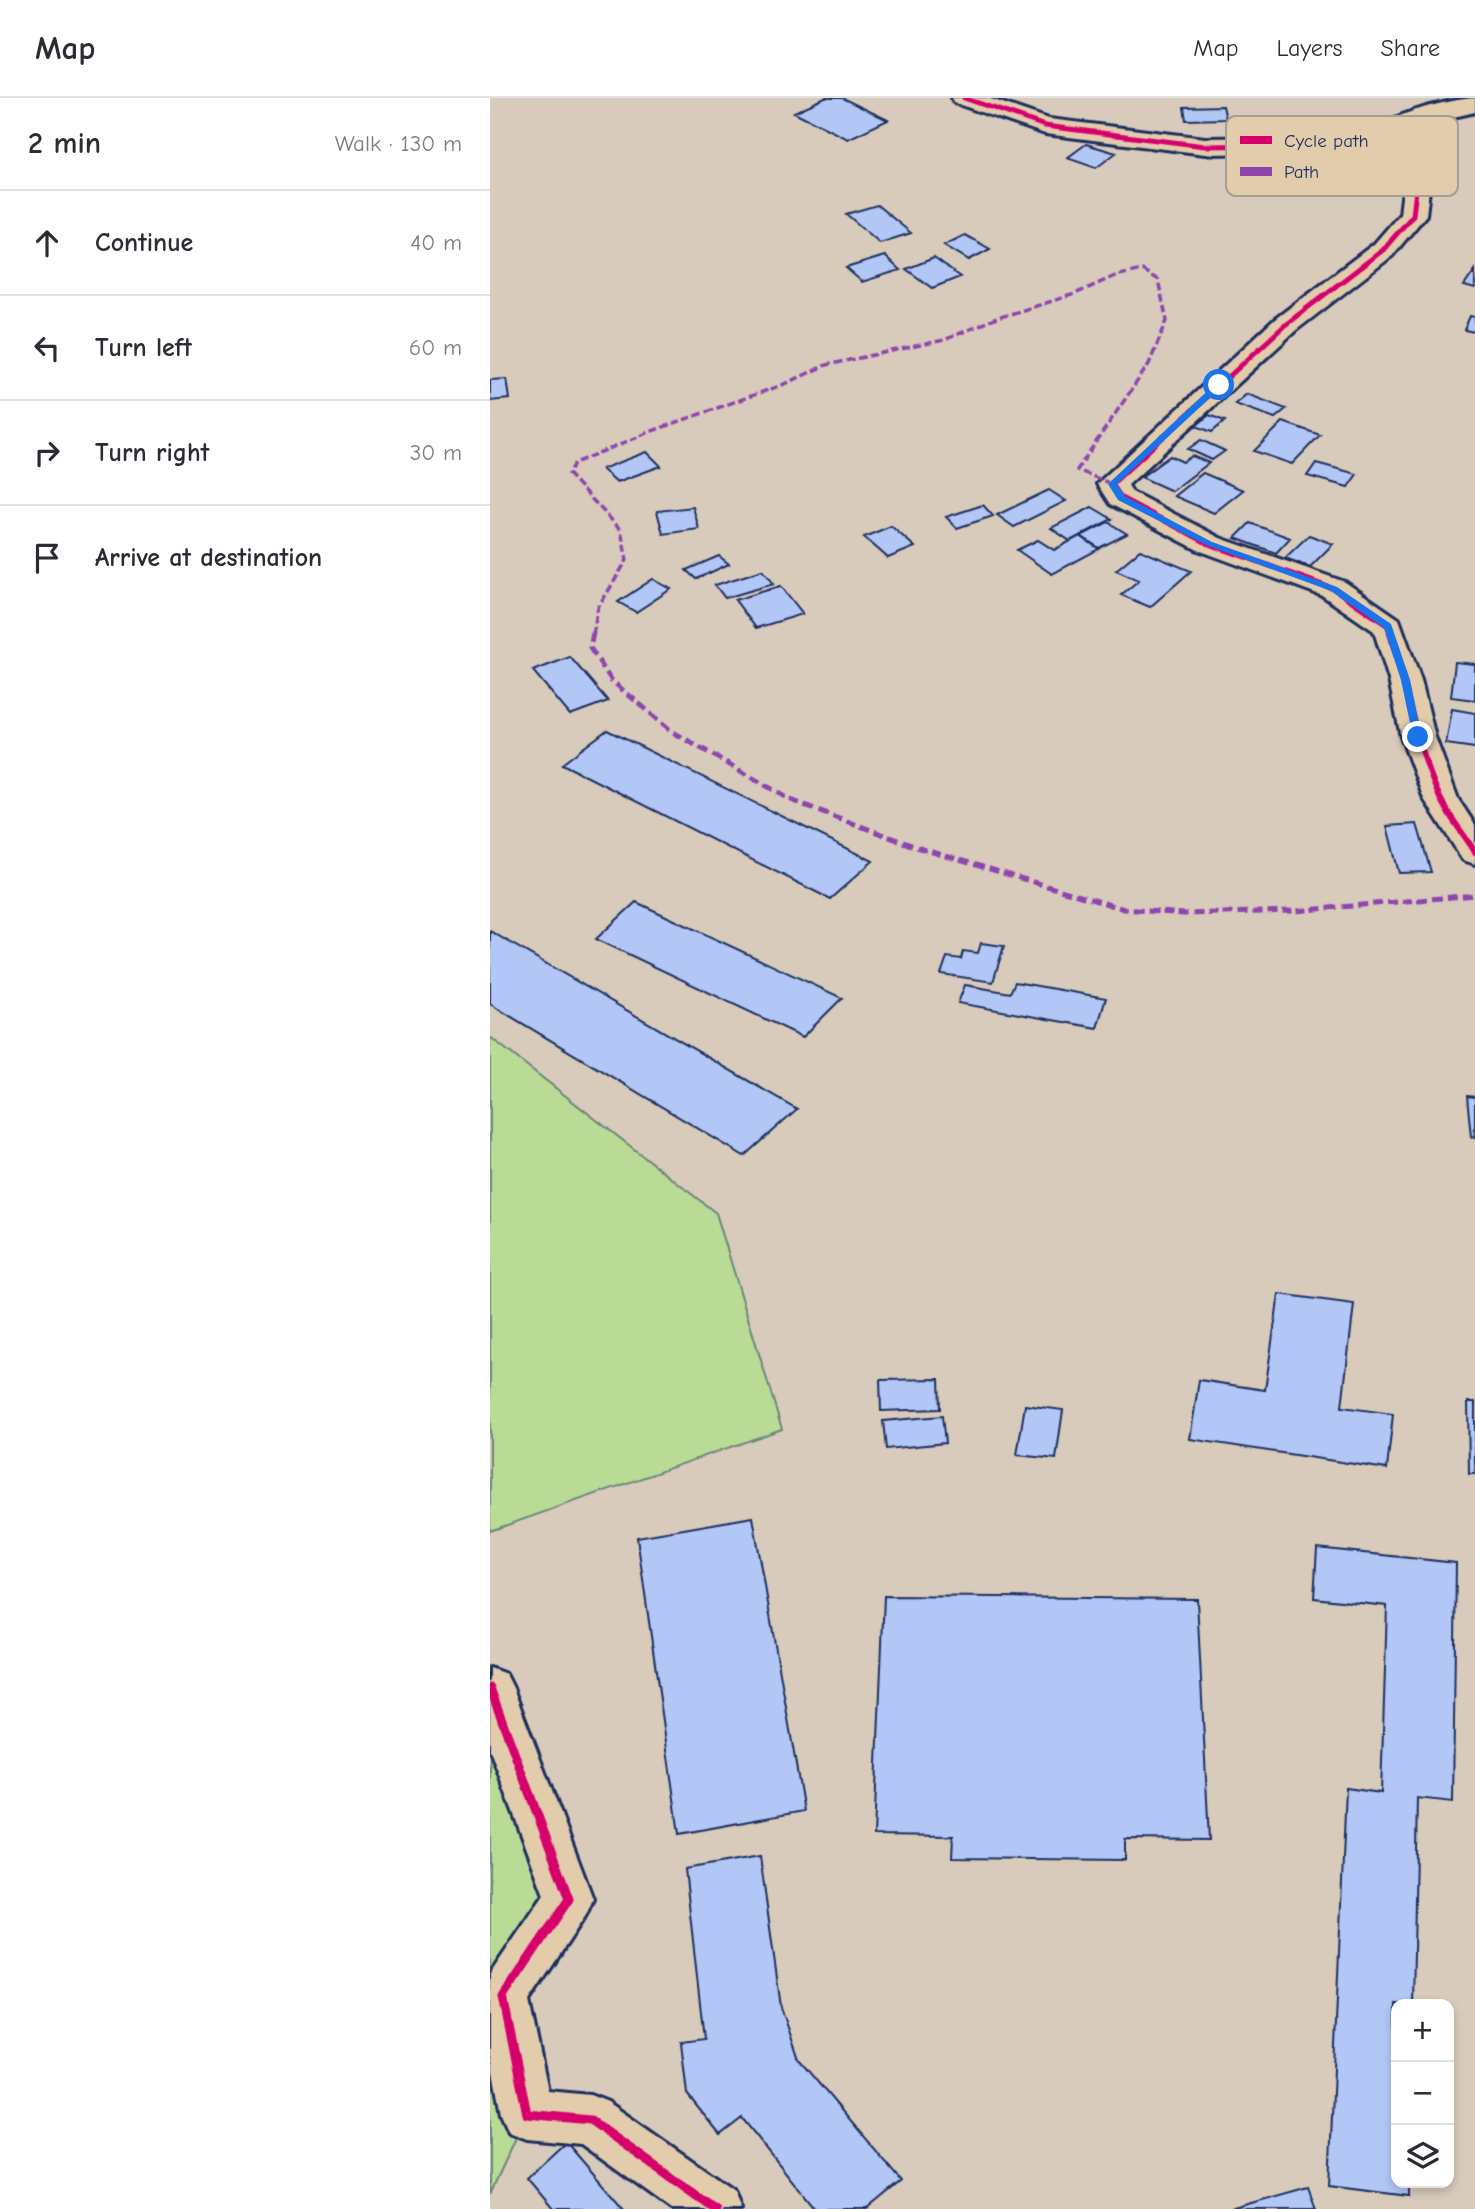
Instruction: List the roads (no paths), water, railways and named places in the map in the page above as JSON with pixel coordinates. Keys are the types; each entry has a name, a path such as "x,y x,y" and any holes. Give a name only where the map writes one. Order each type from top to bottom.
{"street":[{"path":"964,98 1045,126 1205,146 1226,146"},
{"path":"1419,116 1442,109 1475,105"},
{"path":"1415,196 1413,215 1383,250 1285,325 1112,484 1122,498 1209,544 1334,589 1388,626 1405,680 1418,737 1441,799 1475,852"},
{"path":"490,1688 569,1899 503,1997 527,2114 590,2120 715,2209"}]}
